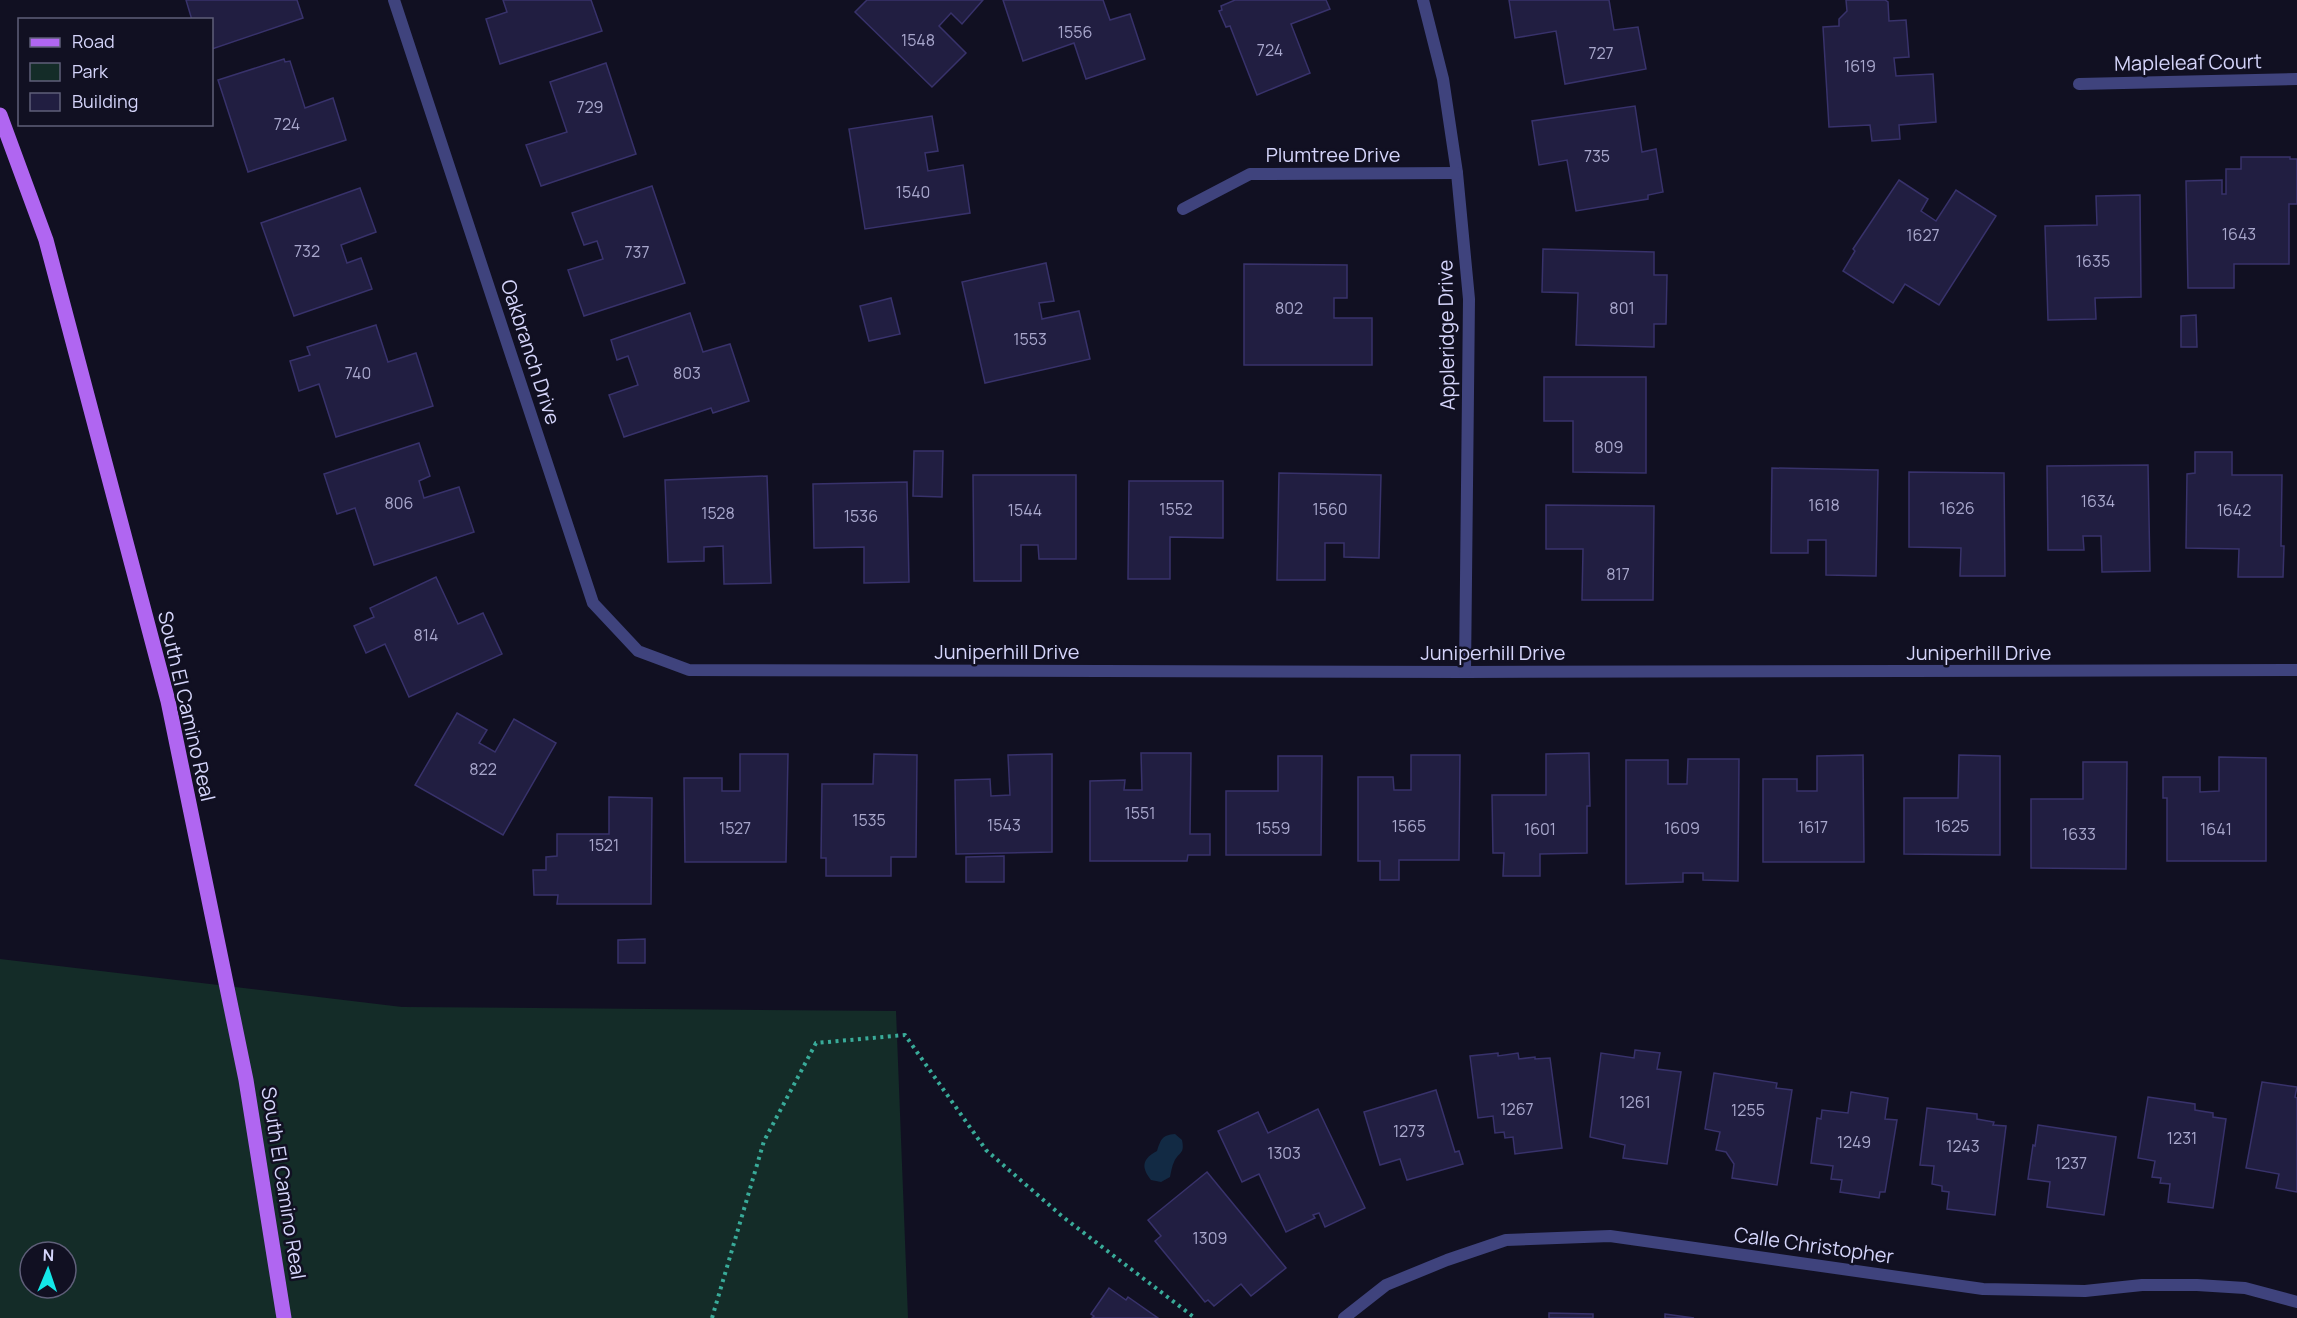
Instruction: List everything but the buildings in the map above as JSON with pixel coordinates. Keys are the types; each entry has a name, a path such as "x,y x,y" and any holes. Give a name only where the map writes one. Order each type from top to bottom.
{"main road":[{"name":"South El Camino Real","path":"0,115 45,240 168,701 246,1080 284,1318"}],"street":[{"name":"Oakbranch Drive","path":"394,0 593,603 638,651 689,670"},
{"name":"Appleridge Drive","path":"1423,0 1443,79 1457,173 1469,299 1465,672"},
{"name":"Mapleleaf Court","path":"2079,84 2297,79"},
{"name":"Plumtree Drive","path":"1182,209 1250,174 1457,173"},
{"name":"Juniperhill Drive","path":"689,670 1465,672 2297,670"},
{"name":"Calle Christopher","path":"1344,1318 1386,1285 1447,1260 1506,1240 1610,1236 1983,1289 2085,1291 2142,1285 2198,1285 2245,1288 2297,1302"}],"path":[{"path":"712,1318 764,1141 816,1043 905,1035 986,1150 1063,1216 1196,1318"}],"green space":[{"path":"0,959 402,1007 896,1011 908,1318 0,1318"}],"water":[{"path":"1175,1134 1182,1140 1183,1148 1173,1164 1170,1177 1161,1182 1151,1180 1145,1167 1146,1160 1157,1151 1163,1138"}]}
